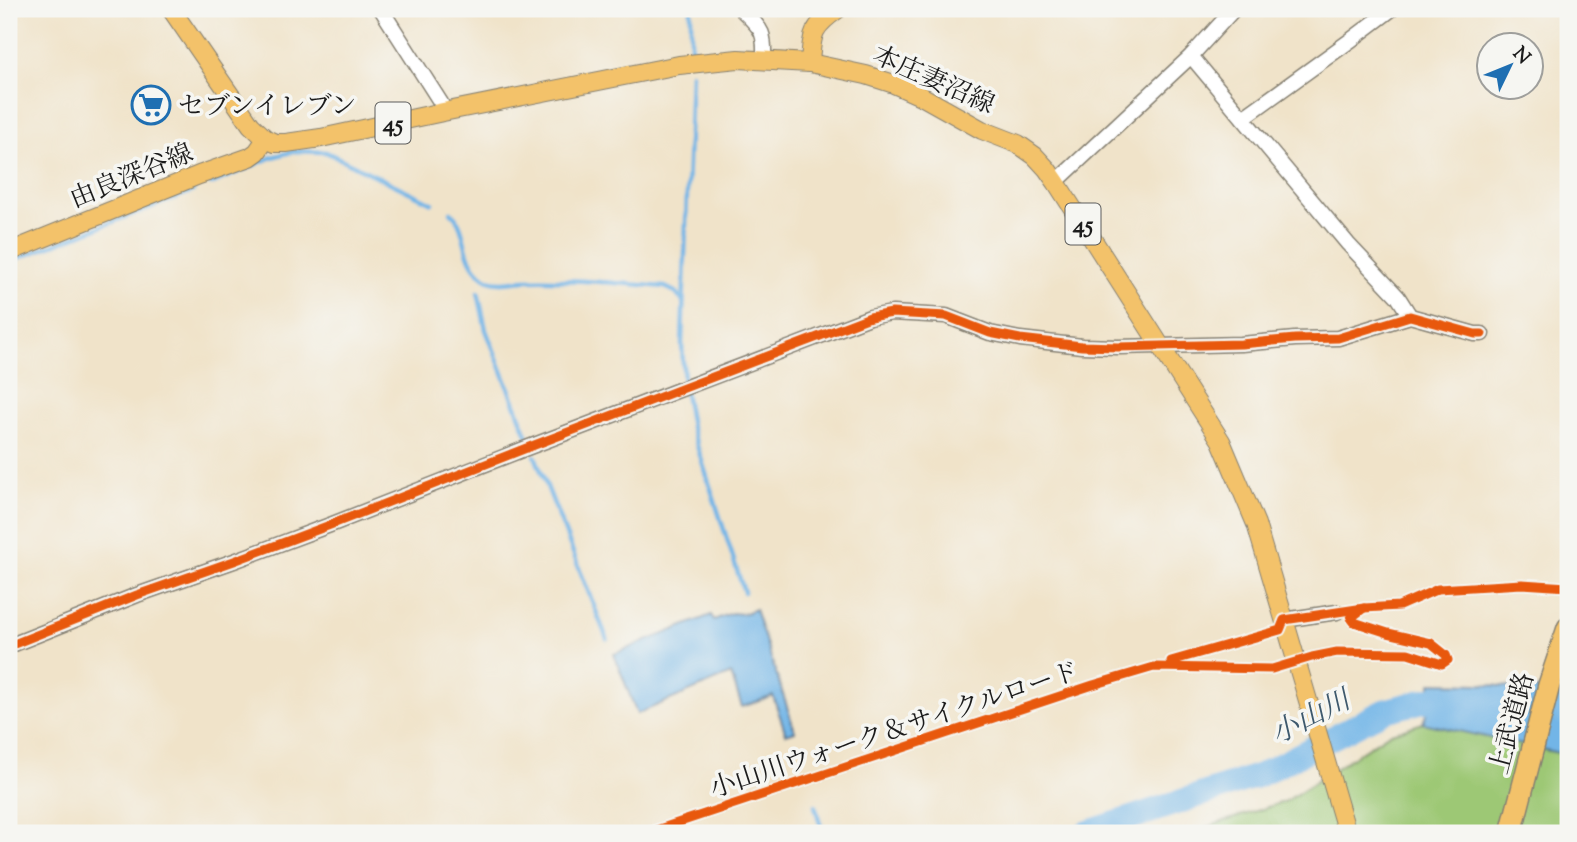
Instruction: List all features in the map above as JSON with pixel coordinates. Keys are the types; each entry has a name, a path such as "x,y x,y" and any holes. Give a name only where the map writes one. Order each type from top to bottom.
{"highway":[{"name":"上武道路","path":"1511,833 1549,685 1568,628"}],"main road":[{"path":"171,9 251,125 266,139"},
{"path":"810,63 812,36 826,17 838,9"},
{"name":"本庄妻沼線","path":"266,139 275,143 286,143 321,138 678,65 712,61 810,63 866,75 923,97 982,130 1018,144 1041,162 1056,182 1221,441 1256,524 1287,626"},
{"name":"由良深谷線","path":"9,251 250,157 266,139"},
{"name":"45","path":"1287,626 1347,833"}],"street":[{"path":"380,9 441,103 443,112"},
{"path":"741,9 757,24 764,37 764,60"},
{"path":"1056,182 1191,55 1234,9"},
{"path":"1242,118 1392,9"},
{"path":"1191,55 1348,244 1398,298 1410,316"},
{"path":"9,646 870,317 892,313 946,317 990,333 1082,346 1241,344 1338,338 1410,316 1482,334"},
{"path":"1287,626 1337,612"}],"green space":[{"path":"1423,723 1568,755 1568,833 1189,833 1286,801 1388,734"}],"water":[{"path":"755,609 795,731 786,734 773,696 742,707 731,674 637,714 614,654 711,615 714,620"},
{"path":"1431,683 1568,692 1568,755 1423,723 1431,699"}],"waterway":[{"path":"691,9 691,53"},
{"path":"684,383 682,344 691,73"},
{"path":"211,184 272,157 295,151 326,152 432,203"},
{"path":"19,258 193,191"},
{"path":"451,212 461,228 471,262 476,270 489,280 579,281 665,287 675,292 683,301"},
{"path":"478,292 486,330 528,437"},
{"path":"685,392 691,427 744,592"},
{"path":"535,456 607,639"},
{"name":"小山川","path":"1086,833 1260,775 1384,711 1431,699 1465,702"},
{"path":"815,806 823,833"}],"cycle path":[{"path":"9,646 870,317 892,313 946,316 990,333 1082,346 1241,344 1338,338 1410,316 1482,334"},
{"path":"1171,661 1280,630 1284,620 1364,608 1399,606 1438,589 1522,584 1568,587"},
{"name":"小山川ウォーク＆サイクルロード","path":"647,833 1154,667 1272,669 1337,652 1408,653 1442,664 1448,660 1446,655 1431,643 1354,622 1351,618 1364,608"}],"place":[{"name":"セブンイレブン","path":"151,105"}]}
